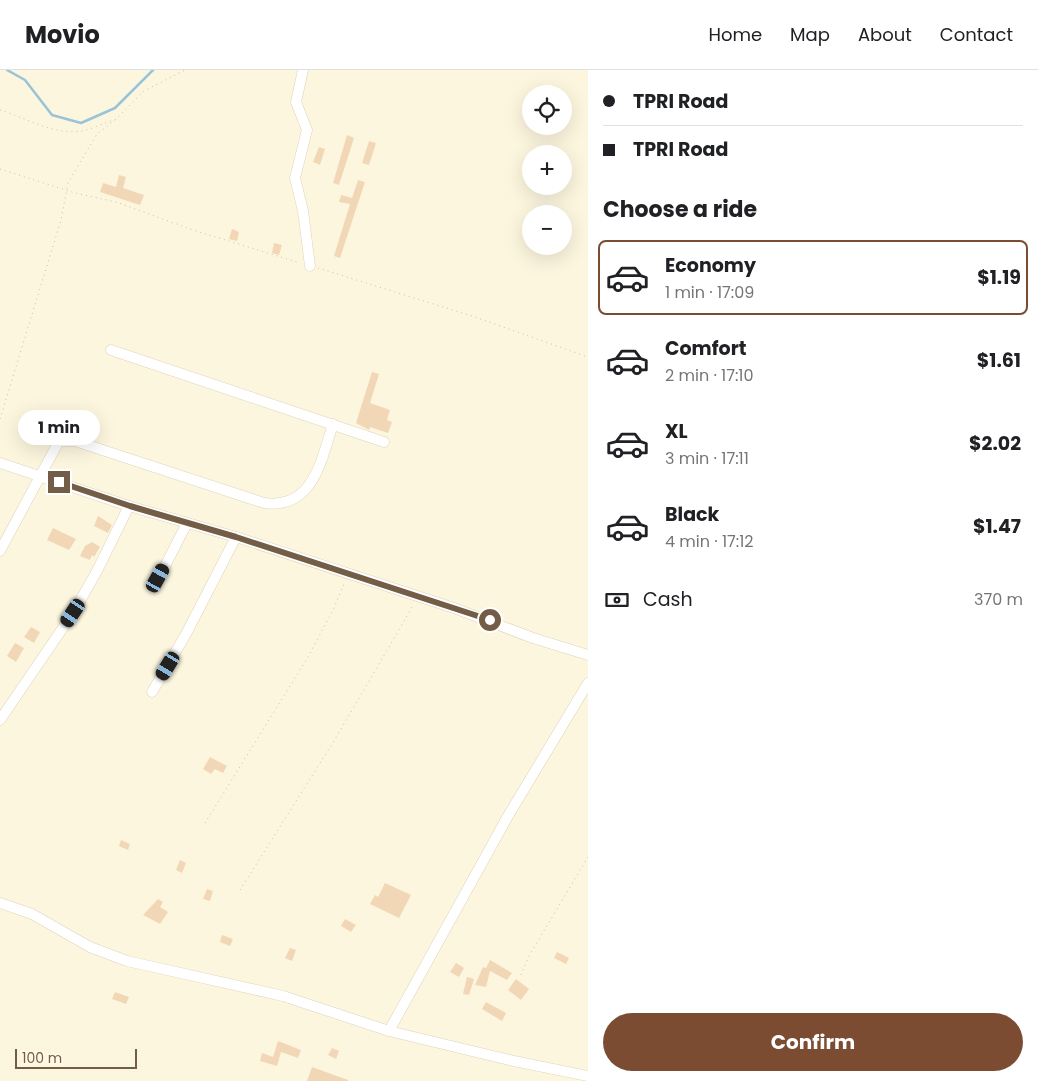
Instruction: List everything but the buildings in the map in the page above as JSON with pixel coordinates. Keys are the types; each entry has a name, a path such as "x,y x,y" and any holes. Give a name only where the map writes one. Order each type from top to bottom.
{"street":[{"path":"303,70 296,102 307,130 295,178 303,211 310,266"},
{"path":"112,350 384,442"},
{"path":"0,550 42,476 56,445 64,440 69,440 264,503 287,503 303,495 310,485 332,424"},
{"path":"0,462 130,506 236,537 490,620 533,638 588,655"},
{"path":"0,720 73,613 130,506"},
{"path":"158,578 187,522"},
{"path":"152,692 190,627 236,537"},
{"path":"389,1031 508,816 588,683"},
{"path":"0,903 42,919 90,947 127,961 283,996 389,1031 510,1060 588,1076"}],"path":[{"path":"0,419 61,220 65,190 97,134 115,120 144,91 185,70"},
{"path":"0,110 64,132 83,131 115,120"},
{"path":"0,169 65,190 116,202 193,230 472,316 588,357"},
{"path":"205,823 308,657 345,585 346,574"},
{"path":"240,890 339,733 418,597"},
{"path":"521,975 529,956 588,857"}],"waterway":[{"path":"7,70 25,80 52,115 81,123 115,108 153,70"}],"route":[{"path":"59,482 130,506 236,537 490,620"}]}
